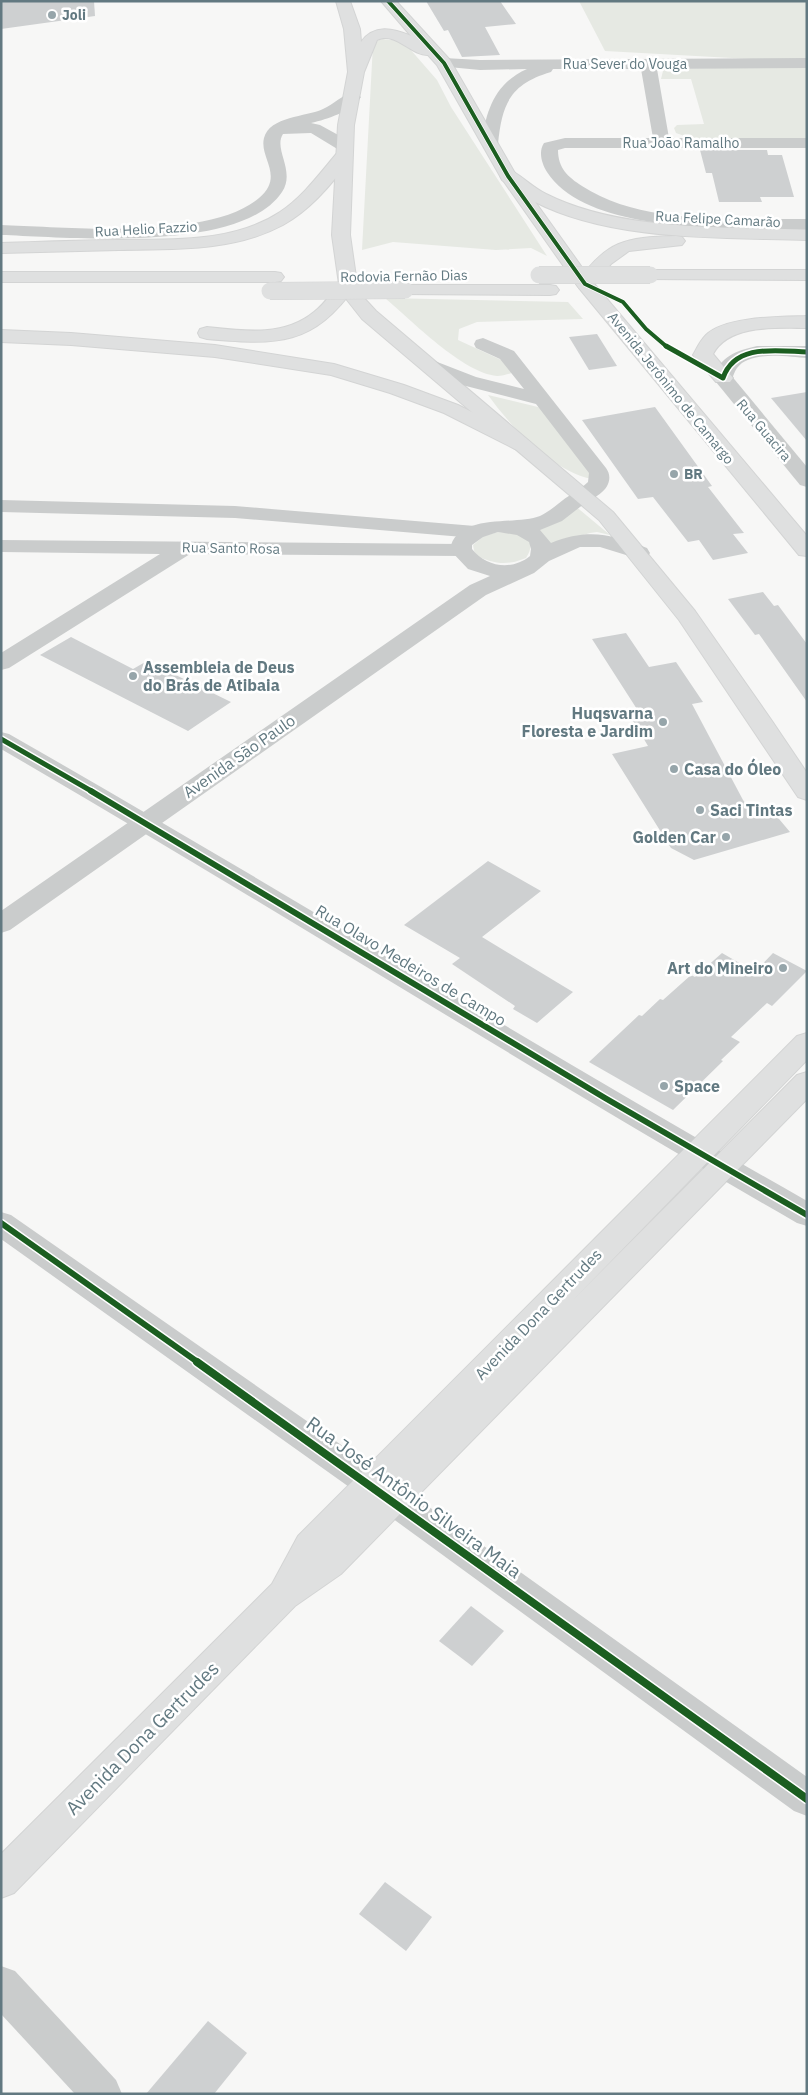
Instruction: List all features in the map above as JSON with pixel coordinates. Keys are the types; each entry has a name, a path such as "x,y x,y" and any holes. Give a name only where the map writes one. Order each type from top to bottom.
{"main road":[{"path":"343,1 352,29 356,72 344,151 341,235 348,284 356,300 369,315 606,516 639,553 747,703 807,792"},
{"name":"Avenida Jerônimo de Camargo","path":"388,1 442,61 508,176 585,284 807,550"},
{"path":"356,72 363,62 366,45 376,35 387,34 406,37 442,61"},
{"path":"1,248 187,243 251,232 276,222 297,207 344,151"},
{"path":"508,176 539,197 574,212 603,218 644,225 807,235"},
{"path":"585,284 608,254 626,246 653,242 682,241 807,245"},
{"name":"Rodovia Fernão Dias","path":"1,292 273,284 402,283 539,275 807,290"},
{"name":"Rodovia Fernão Dias","path":"402,283 550,290 655,282 807,275"},
{"name":"Rodovia Fernão Dias","path":"1,277 273,284"},
{"path":"1,320 267,336 300,329 319,318 348,284"},
{"path":"723,378 703,355 714,337 740,328 776,322 807,322"},
{"path":"1,336 71,339 214,351 276,358 334,370 397,389 452,409 522,445"},
{"name":"Avenida Dona Gertrudes","path":"1,1880 283,1595 329,1564 383,1492 696,1153 807,1043"},
{"name":"Avenida Dona Gertrudes","path":"383,1492 722,1168 807,1082"}],"street":[{"name":"Rua Sever do Vouga","path":"442,61 480,65 807,63"},
{"path":"490,144 492,119 502,96 515,80 536,71 570,64"},
{"path":"648,64 662,143"},
{"path":"277,132 286,126 322,116 353,97"},
{"path":"277,132 314,128 344,151"},
{"name":"Rua Helio Fazzio","path":"1,230 133,232 181,229 234,219 254,212 266,202 279,183 281,172 271,146 271,139 277,132"},
{"name":"Rua João Ramalho","path":"556,144 807,143"},
{"name":"Rua Felipe Camarão","path":"556,144 550,147 548,158 557,175 572,188 606,205 631,212 677,220 807,224"},
{"path":"1,506 235,512 475,532 497,526 535,525 555,517 582,496 596,488 600,478 599,472 507,355 483,344"},
{"path":"723,378 724,368 742,355 758,352 807,352"},
{"path":"427,364 469,381 542,400"},
{"name":"Rua Guacira","path":"723,378 807,481"},
{"path":"510,527 532,534 539,540 542,548 533,562"},
{"path":"475,532 462,544 480,581 478,590"},
{"name":"Avenida São Paulo","path":"1,924 478,590 573,541 594,538 613,542 639,553"},
{"name":"Rua Santo Rosa","path":"1,546 186,547 467,557 498,571 533,562"},
{"path":"1,663 186,547"},
{"name":"Rua Olavo Medeiros de Campo","path":"1,740 146,821 696,1153 807,1215"},
{"name":"Rua José Antônio Silveira Maia","path":"1,1223 383,1492 807,1799"},
{"path":"1,1985 102,2094"}],"shaded area":[{"path":"579,1 807,1 807,62 605,51"},
{"path":"381,39 403,41 437,80 451,107 547,256 531,248 496,250 393,242 362,250 373,44"},
{"path":"807,66 807,138 690,138 676,133 674,128 677,125 704,124 691,79 661,79 663,71 667,69"},
{"path":"385,298 568,302 583,319 477,322 459,329 458,340 510,364 512,373 497,376 483,373 453,356"},
{"path":"488,395 542,408 592,470 592,479 562,467 534,446 520,434"},
{"path":"574,505 610,535 597,532 590,533 545,546 534,529"},
{"path":"498,532 511,533 528,540 530,550 526,558 500,563 475,555 473,545 484,536"}],"building":[{"name":"Joli","path":"1,1 94,1 95,16 1,29"},
{"path":"426,1 500,1 516,24 485,27 500,55 462,57 448,30 444,31"},
{"path":"700,150 767,150 768,155 782,155 794,197 760,197 762,202 719,202 712,173 706,173"},
{"path":"597,334 617,366 589,370 569,337"},
{"path":"807,392 807,441 771,398"},
{"path":"655,407 712,486 708,487 744,533 733,534 748,553 713,560 699,540 688,542 653,497 638,499 582,420"},
{"path":"763,592 774,606 778,605 807,644 807,702 759,634 755,635 728,599"},
{"path":"626,633 649,667 676,662 703,702 692,704 743,800 756,818 774,813 790,832 694,860 671,848 612,754 648,746 632,719 642,717 592,639"},
{"path":"71,637 133,669 147,661 231,702 188,731 40,655"},
{"path":"488,861 541,891 482,937 573,992 537,1023 513,1009 515,1006 452,964 460,958 404,925"},
{"path":"722,953 755,972 773,953 807,971 772,1006 767,1003 731,1037 740,1042 673,1110 589,1062 639,1015 642,1016 660,999 663,1000 691,975 695,977"},
{"path":"471,1606 504,1631 472,1666 439,1641"},
{"path":"385,1882 432,1917 406,1951 359,1914"},
{"path":"208,2021 247,2053 214,2094 146,2094"}],"cycle path":[{"path":"388,1 444,63 508,176 585,284 623,302 646,329 668,348 723,378 727,367 734,359 745,354 770,351 807,352"},
{"path":"1,739 103,797 605,1098 807,1215"},
{"path":"1,1223 371,1484 807,1799"}],"place":[{"name":"Joli","path":"52,15"},
{"name":"BR","path":"674,474"},
{"name":"Assembleia de Deus do Brás de Atibaia","path":"133,676"},
{"name":"Huqsvarna Floresta e Jardim","path":"663,722"},
{"name":"Casa do Óleo","path":"674,769"},
{"name":"Saci Tintas","path":"700,810"},
{"name":"Golden Car","path":"726,837"},
{"name":"Art do Mineiro","path":"783,968"},
{"name":"Space","path":"664,1086"}]}
